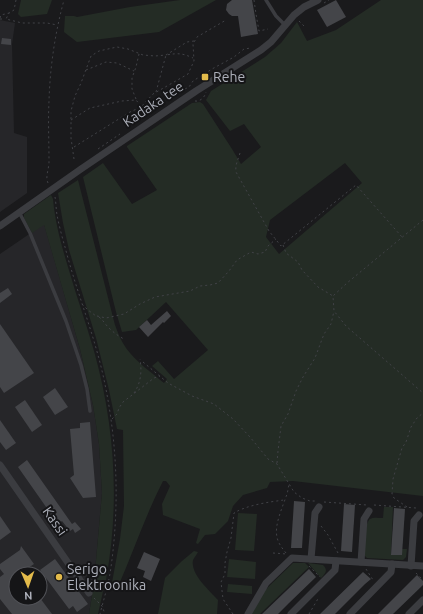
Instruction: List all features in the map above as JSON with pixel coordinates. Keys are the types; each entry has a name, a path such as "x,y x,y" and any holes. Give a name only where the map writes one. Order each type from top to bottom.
{"street":[{"name":"Kadaka tee","path":"0,226 196,91 261,50 271,42 294,15 304,7 318,0"},
{"name":"Kassi","path":"0,465 89,593"},
{"path":"308,561 315,513 319,507"},
{"path":"362,564 364,518 369,511"},
{"path":"412,568 414,521 419,515"},
{"path":"248,614 266,582 292,558 308,561 338,559 362,564 392,564 412,568 423,566"},
{"path":"290,614 335,570 338,559"},
{"path":"350,614 391,572 392,564"},
{"path":"409,614 423,600"}],"lane":[{"path":"266,0 276,16 285,25"},
{"path":"19,212 30,234 66,321 81,365 87,389 90,411"}],"path":[{"path":"0,19 1,15 14,10 16,0"},
{"path":"49,164 49,100 51,70 64,0"},
{"path":"254,0 259,31 268,29"},
{"path":"6,19 9,13"},
{"path":"0,19 22,23 47,23 58,26"},
{"path":"298,19 306,28"},
{"path":"73,148 130,112 141,107 153,94 188,74 194,61 194,41 197,37 226,20"},
{"path":"156,92 166,55 187,42 194,41"},
{"path":"74,159 71,138 71,111 75,96 91,56 99,51 117,48 128,49 143,55 155,56 176,53 194,58"},
{"path":"183,91 189,87 193,81 234,57 244,49 255,48"},
{"path":"139,53 132,78 132,89 136,100 141,107"},
{"path":"86,70 106,62 117,63 134,72"},
{"path":"71,120 90,108 122,101 136,100"},
{"path":"98,148 123,131"},
{"path":"240,153 236,162 236,172 269,231 281,246 356,185 402,237"},
{"path":"48,183 53,181"},
{"path":"56,204 57,216 64,246 102,373 112,420 116,464 116,509 111,568 100,614"},
{"path":"333,296 423,220"},
{"path":"97,316 106,318 124,314 155,297 190,291 200,286 218,283 237,260 251,252 258,254 265,252 268,246 276,239"},
{"path":"283,244 286,253 298,262 302,270 318,286 333,296"},
{"path":"277,464 281,426 288,414 296,391 315,358 324,334 331,324 334,311 333,296"},
{"path":"82,304 102,319 106,326 115,334 124,339"},
{"path":"334,311 346,326 423,393"},
{"path":"133,394 139,384 141,370 140,359"},
{"path":"143,362 168,383 192,396 214,404 233,419 268,459 277,464 294,492 302,498 310,501"},
{"path":"112,420 123,402 154,378 160,376"},
{"path":"407,507 394,498 392,494 393,479 410,427 423,413"},
{"path":"286,554 281,548 276,536 276,531 278,520 290,484"},
{"path":"233,614 223,599 221,582 225,574 227,552 232,538 234,513 241,509 284,500"},
{"path":"314,519 328,535 334,546 338,559"},
{"path":"308,561 321,579"},
{"path":"362,564 376,583"},
{"path":"412,568 423,580"},
{"path":"89,593 102,606 105,614"},
{"path":"309,614 317,601"}],"shaded area":[{"path":"21,0 52,0 47,14 21,17 18,14"},
{"path":"180,0 216,0 159,32 77,42 64,32 65,16 77,17 130,7"},
{"path":"381,0 423,0 423,496 293,481 270,482 267,488 243,495 233,506 228,521 215,534 205,535 198,544 196,543 200,529 163,515 162,504 170,486 166,481 163,481 150,508 117,589 113,590 111,588 120,539 124,506 123,430 117,429 96,338 69,250 58,193 78,180 115,325 124,345 139,362 164,383 167,379 152,366 158,361 174,379 208,350 166,302 136,330 122,332 83,177 103,163 132,204 157,190 127,146 192,103 200,102 203,104 241,164 261,147 244,124 230,131 206,100 211,91 265,57 281,43 297,22 307,41 336,30","holes":["345,163 362,183 279,254 266,237 270,220"]},
{"path":"0,20 15,23 12,44 14,133 27,137 27,193 0,212"},
{"path":"51,195 63,250 91,340 101,379 111,436 114,494 113,523 106,580 103,580 102,586 104,587 98,614 89,614 94,583 102,493 99,444 93,405 80,349 44,225 32,233 24,218 24,214"},
{"path":"44,224 80,349 93,405 99,444 102,493 94,583 89,614 0,614 0,254"},
{"path":"384,507 393,507 391,554 402,555 402,549 407,549 406,557 403,560 367,558 364,555 368,521 373,518 383,518"},
{"path":"238,513 257,514 254,551 235,550"},
{"path":"194,551 198,552 193,560 195,571 201,582 218,600 217,614 158,614 165,578"},
{"path":"229,559 256,562 255,579 227,577"},
{"path":"293,563 305,563 309,567 260,614 250,614 264,591"},
{"path":"308,563 323,565 326,568 325,573 321,578"},
{"path":"228,584 252,586 252,594 227,592"}],"building":[{"path":"232,0 252,0 258,34 241,37 238,16 232,16 226,10 227,4"},
{"path":"336,0 346,17 327,27 317,10"},
{"path":"2,38 11,39 11,45 1,44"},
{"path":"8,288 12,294 0,303 0,293"},
{"path":"167,311 171,316 148,337 139,327 147,320 151,325"},
{"path":"0,324 34,373 4,393 0,387"},
{"path":"55,388 68,407 55,415 43,397"},
{"path":"25,400 42,425 32,432 15,407"},
{"path":"0,420 16,443 6,450 0,442"},
{"path":"90,422 96,497 83,498 70,478 74,475 70,429 80,428 80,423"},
{"path":"27,460 72,524 75,522 81,529 75,533 73,529 70,531 62,521 58,524 18,467"},
{"path":"294,501 305,502 302,548 291,548"},
{"path":"344,504 355,505 352,552 341,551"},
{"path":"394,508 405,509 402,555 391,555"},
{"path":"0,516 11,532 0,540"},
{"path":"21,546 34,564 31,566 8,566 8,606 46,606 52,614 12,614 0,599 0,577 4,574 0,569 0,564 20,550"},
{"path":"144,552 160,559 151,581 143,577 145,571 137,568"},
{"path":"55,559 88,604 77,612 73,606 69,609 48,581 48,566 45,566"},
{"path":"309,569 316,577 278,614 262,614"},
{"path":"363,572 371,579 335,614 320,614"},
{"path":"417,575 423,581 423,585 393,614 378,614"}],"place":[{"name":"Rehe","path":"205,77"},
{"name":"Serigo Elektroonika","path":"59,577"}]}
